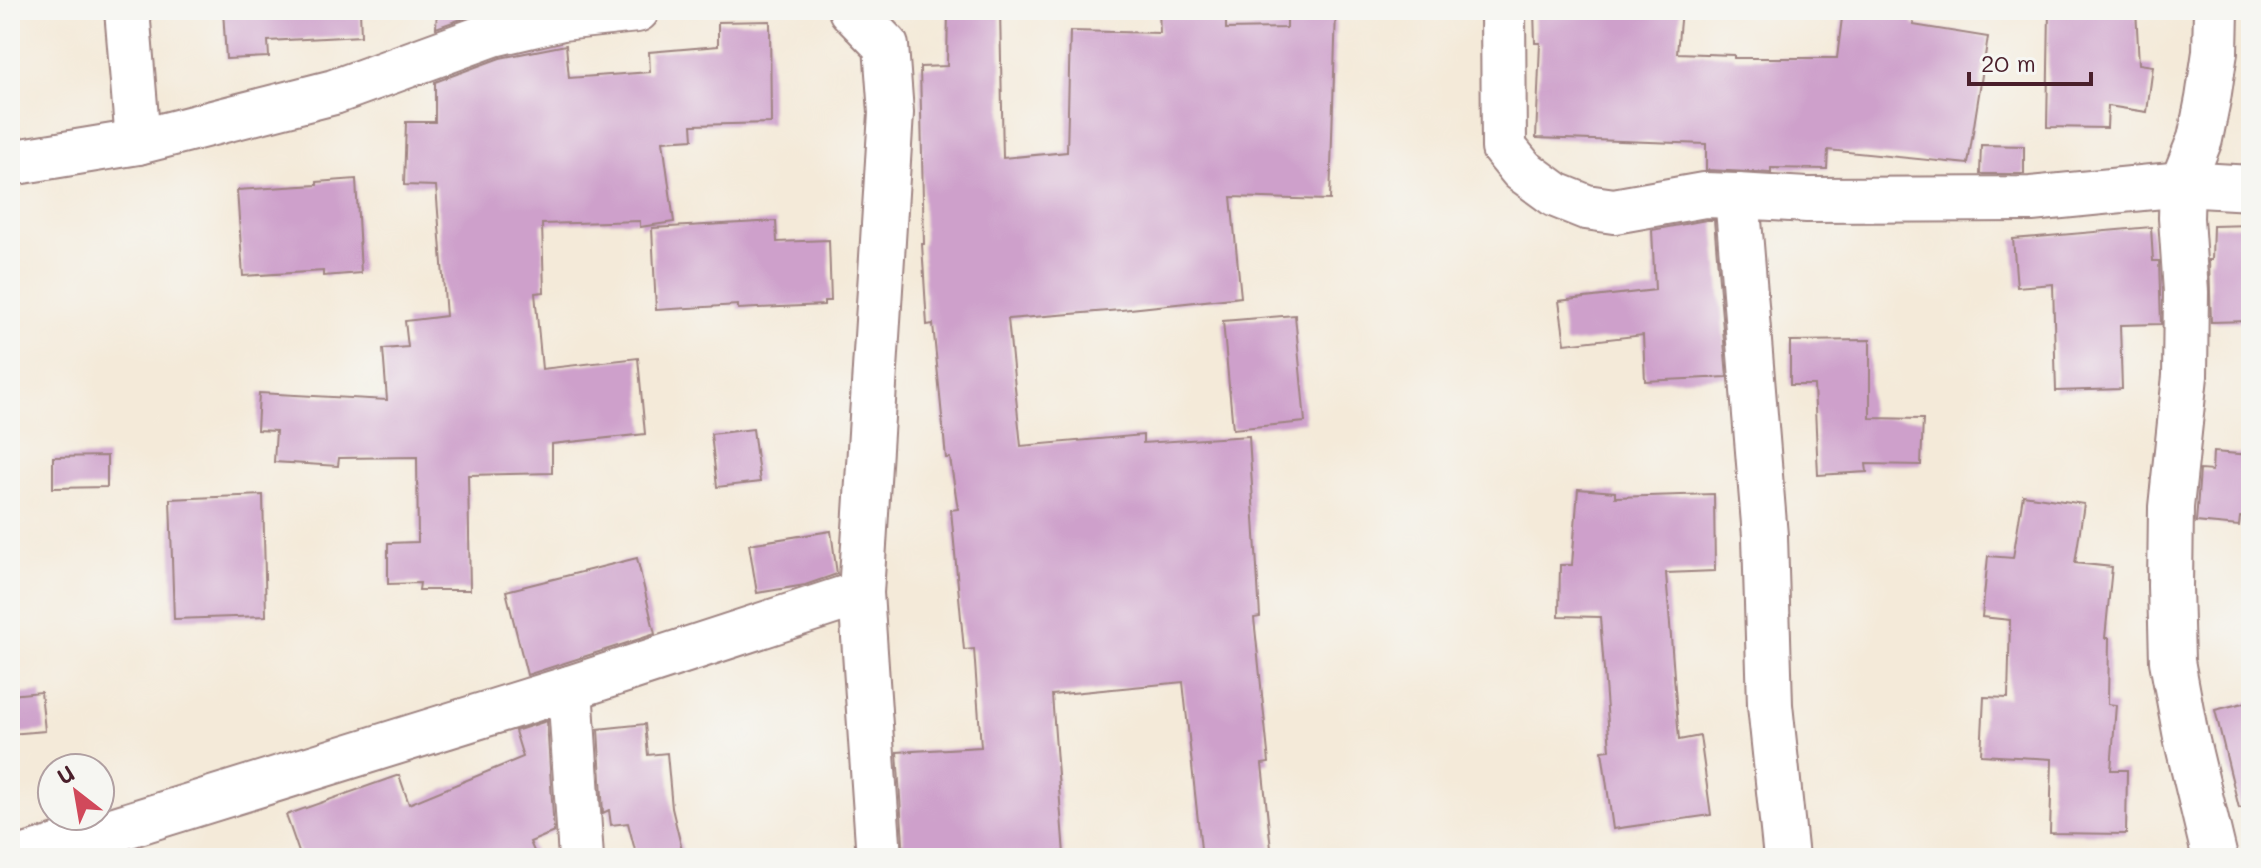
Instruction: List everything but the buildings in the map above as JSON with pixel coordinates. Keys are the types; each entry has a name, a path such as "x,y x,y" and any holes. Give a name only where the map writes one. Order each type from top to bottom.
{"street":[{"path":"127,10 138,142"},
{"path":"10,163 138,142 334,92 493,34 562,18 637,10"},
{"path":"851,10 886,46 891,113 861,593 879,858"},
{"path":"1503,10 1504,148 1522,170 1556,195 1586,207 1614,211 1704,195 1807,200 2031,199 2182,184 2251,188"},
{"path":"2215,858 2186,737 2172,661 2171,507 2185,376 2182,184 2200,139 2208,99 2215,52 2216,10"},
{"path":"1737,196 1765,536 1770,705 1786,858"},
{"path":"22,858 570,688 861,593"},
{"path":"570,688 581,858"}]}
